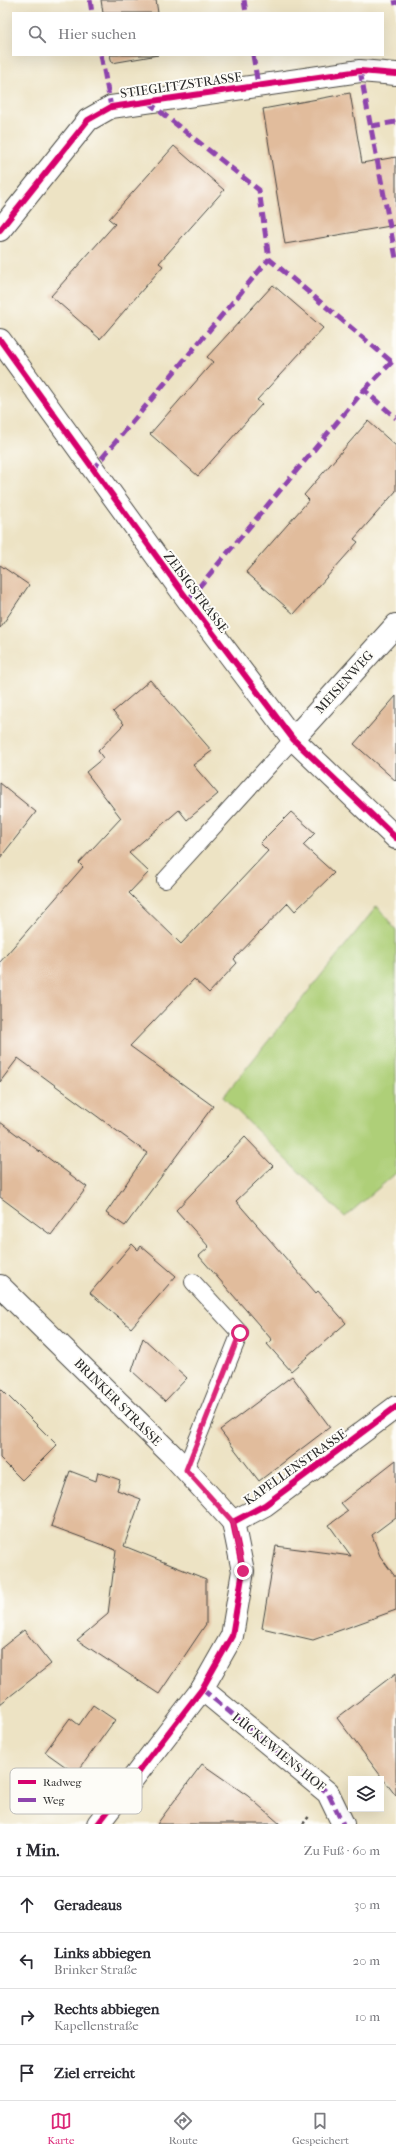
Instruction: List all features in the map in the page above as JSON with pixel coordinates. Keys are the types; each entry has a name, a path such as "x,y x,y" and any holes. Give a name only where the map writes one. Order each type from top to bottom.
{"street":[{"name":"STIEGLITZSTRASSE","path":"0,230 88,120 111,107 360,71 396,74"},
{"name":"ZEISIGSTRASSE","path":"0,340 147,544 293,739 396,838"},
{"name":"MEISENWEG","path":"293,739 396,625"},
{"name":"BRINKER STRASSE","path":"0,1286 186,1470 233,1522"},
{"name":"KAPELLENSTRASSE","path":"233,1522 265,1505 396,1407"},
{"path":"141,1768 202,1689 232,1636 243,1571 233,1522"},
{"name":"LÜCKEWIENS HOF","path":"202,1689 328,1793 343,1824"},
{"path":"98,1824 106,1814"}],"lane":[{"path":"165,880 293,739"},
{"path":"186,1470 240,1333 193,1282"}],"green space":[{"path":"377,906 396,930 396,1173 345,1217 223,1097"}],"building":[{"path":"101,0 156,0 158,12 103,12"},
{"path":"110,56 152,56 112,63"},
{"path":"350,93 362,163 396,157 396,225 285,244 263,109"},
{"path":"174,146 224,190 159,263 163,266 100,339 51,296 115,224 109,219"},
{"path":"273,285 323,328 257,400 262,404 198,476 150,434 213,362 207,357"},
{"path":"368,421 396,446 396,491 354,539 358,542 294,614 246,572 309,500 304,495"},
{"path":"0,565 29,585 0,628"},
{"path":"150,680 212,751 193,765 218,794 187,820 179,810 129,853 149,872 129,893 181,944 268,851 260,843 291,812 315,833 303,845 334,873 295,911 288,903 234,959 237,963 209,993 194,979 130,1046 213,1106 125,1226 106,1213 147,1153 18,1058 0,1082 0,962 83,867 79,863 121,818 86,772 103,758 98,751 124,724 113,712"},
{"path":"396,696 396,781 354,744"},
{"path":"0,783 36,812 0,858"},
{"path":"0,1122 87,1187 51,1235 0,1197"},
{"path":"245,1137 273,1166 236,1201 316,1293 318,1291 346,1323 291,1371 267,1344 272,1340 199,1256 209,1247 176,1210"},
{"path":"132,1244 138,1250 141,1246 176,1276 131,1328 90,1293"},
{"path":"143,1338 187,1378 165,1401 132,1371"},
{"path":"292,1376 330,1427 259,1481 220,1430"},
{"path":"0,1388 57,1445 22,1480 0,1458"},
{"path":"396,1460 396,1517 372,1535 380,1556 396,1578 396,1610 313,1640 262,1628 276,1546 351,1556 329,1525 348,1511 341,1503"},
{"path":"70,1471 96,1481 98,1472 120,1480 117,1490 141,1499 124,1546 206,1579 206,1624 159,1694 77,1640 108,1614 116,1550 51,1526"},
{"path":"24,1630 51,1664 0,1704 0,1649"},
{"path":"396,1673 396,1796 384,1780 384,1776 381,1776 337,1718"},
{"path":"93,1705 115,1720 80,1768 68,1768 45,1752 70,1718 79,1725"},
{"path":"202,1764 248,1796 280,1824 157,1824"}],"marked path":[{"path":"90,0 92,12"},
{"path":"244,0 246,12"},
{"path":"395,0 396,5"},
{"path":"101,56 111,107"},
{"path":"253,56 258,85"},
{"path":"360,71 396,258"},
{"path":"148,102 259,190 269,259 392,362"},
{"path":"371,126 396,122"},
{"path":"92,470 269,259"},
{"path":"364,390 392,362 396,361"},
{"path":"188,600 364,390 396,418"},
{"path":"202,1689 328,1793 343,1824"}],"cycle path":[{"path":"0,230 88,120 111,107 360,71 396,74"},
{"path":"0,340 188,600 293,739 396,838"},
{"path":"141,1768 202,1689 232,1636 243,1571 233,1522 265,1505 396,1407"},
{"path":"98,1824 106,1814"}],"route":[{"path":"240,1333 186,1470 233,1522 243,1571"}]}
